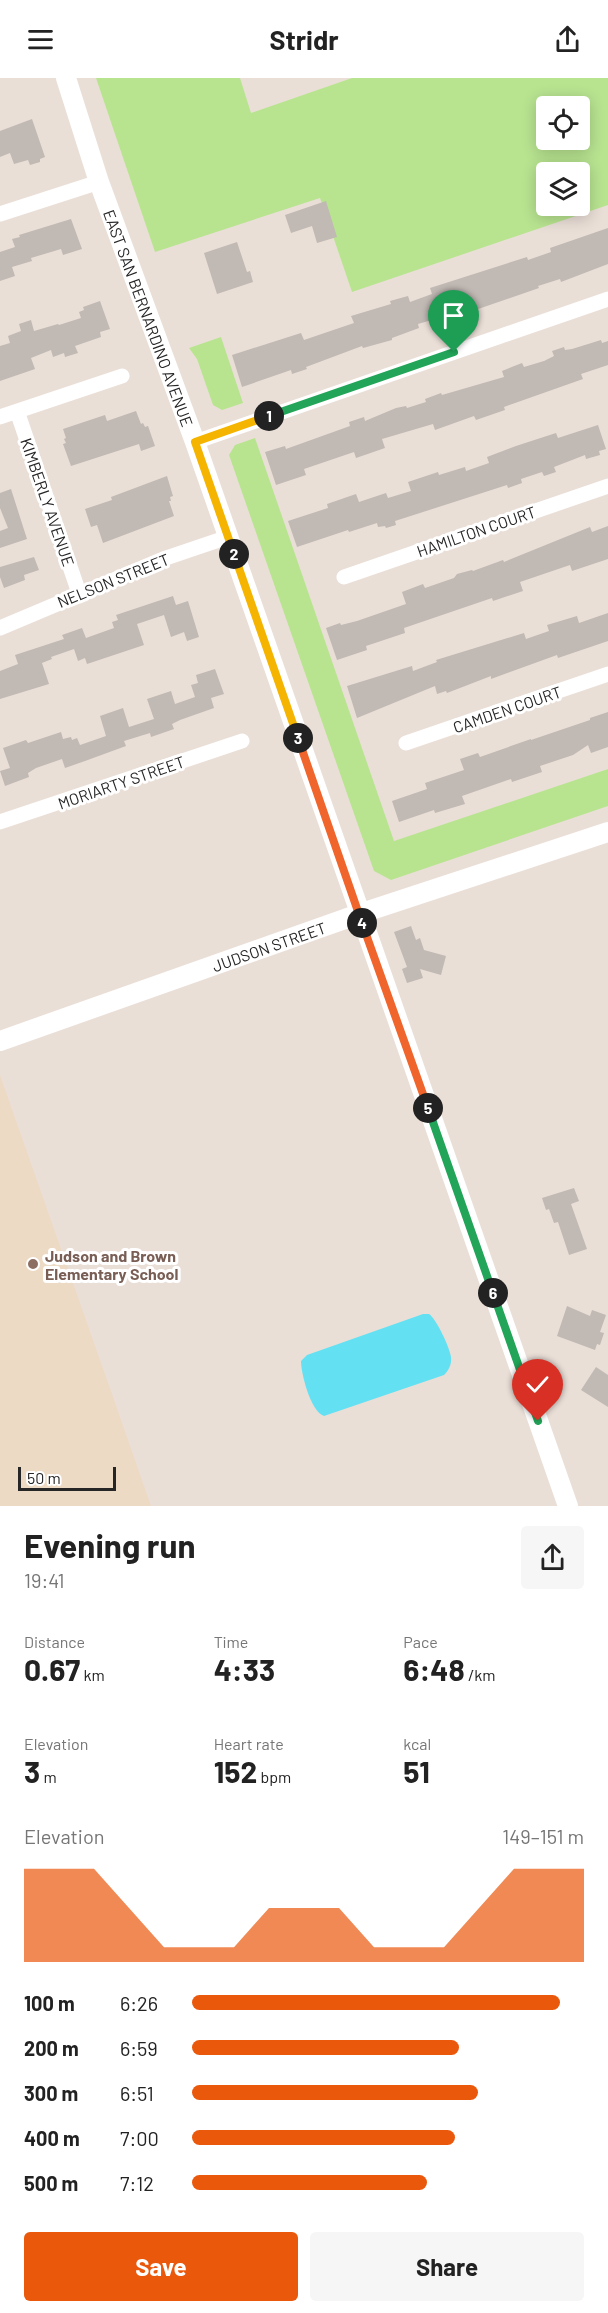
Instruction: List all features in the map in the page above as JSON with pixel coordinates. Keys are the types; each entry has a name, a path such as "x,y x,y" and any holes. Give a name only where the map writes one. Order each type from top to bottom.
{"street":[{"name":"EAST SAN BERNARDINO AVENUE","path":"66,78 99,182 195,442 568,1506"},
{"path":"0,214 99,182"},
{"path":"195,442 608,300"},
{"path":"0,417 122,376"},
{"name":"KIMBERLY AVENUE","path":"17,411 80,593"},
{"name":"HAMILTON COURT","path":"344,577 608,486"},
{"name":"NELSON STREET","path":"0,628 166,558 228,537"},
{"name":"CAMDEN COURT","path":"406,743 608,674"},
{"name":"MORIARTY STREET","path":"0,822 242,741"},
{"name":"JUDSON STREET","path":"0,1041 359,914 608,832"}],"shaded area":[{"name":"Judson and Brown Elementary School","path":"0,1075 119,1414 151,1506 0,1506"}],"green space":[{"path":"96,78 240,78 251,113 352,78 608,78 608,205 590,211 590,162 536,162 536,216 576,216 352,292 320,198 155,252"},
{"path":"221,337 243,403 222,410 213,405 197,359 189,348"},
{"path":"255,438 394,841 608,769 608,806 391,880 374,871 229,455 235,445"}],"water":[{"path":"423,1314 429,1314 432,1317 448,1347 451,1363 444,1375 324,1416 319,1413 311,1400 303,1375 301,1361 307,1355"}],"building":[{"path":"32,119 45,157 40,159 40,162 30,165 28,160 14,164 10,153 0,157 0,131"},
{"path":"326,201 337,237 317,243 312,226 291,233 285,215"},
{"path":"71,219 82,249 63,255 61,249 31,258 32,261 12,267 15,276 0,281 0,252 15,247 12,239"},
{"path":"608,228 608,264 561,282 560,279 538,286 539,288 458,316 453,317 452,314 418,324 419,328 392,338 392,340 363,348 362,346 306,367 307,369 292,374 291,370 242,387 232,355 301,333 304,340 354,323 351,316 391,304 390,301 408,296 410,302 432,294 430,288 527,257 528,260 551,252 550,248"},
{"path":"237,242 247,272 250,271 253,282 217,294 204,253"},
{"path":"100,301 110,329 100,332 101,337 75,346 78,353 65,357 64,353 53,357 51,350 31,358 35,369 0,381 0,346 10,343 8,336 21,331 19,324 31,320 34,331 59,325 81,318 79,312 84,310 83,307"},
{"path":"601,340 602,343 608,341 608,365 581,374 583,379 504,407 505,410 476,420 474,416 435,430 433,424 382,439 385,448 356,458 354,452 304,469 306,475 276,485 265,452 285,446 286,449 350,426 349,422 364,417 365,421 396,408 406,406 407,408 426,402 425,399 441,393 442,395 504,377 502,371 522,363 524,367 544,361 554,356 552,351 564,347 565,350 572,349"},
{"path":"136,411 141,424 148,426 155,446 141,451 139,444 71,466 63,444 66,443 64,439 66,438 63,429 105,415 107,421"},
{"path":"598,425 606,449 599,451 600,455 586,459 585,455 554,467 556,472 544,476 542,472 521,479 522,483 508,488 507,485 395,521 396,525 386,528 385,526 378,527 377,523 297,547 288,521 328,508 327,504 356,494 359,502 386,493 388,498 411,491 408,482 438,472 439,475 465,467 466,471 489,463 487,457 516,446 556,433 558,438"},
{"path":"167,476 173,496 169,501 174,516 103,543 97,525 91,527 85,509"},
{"path":"11,489 27,539 0,548 0,531 8,528 0,508 0,493"},
{"path":"608,526 608,559 572,571 570,565 520,582 523,591 493,601 492,598 404,628 405,633 366,646 367,650 337,660 326,628 357,621 406,604 402,592 423,584 425,588 454,578 457,574 503,560 504,562 590,527 592,532"},
{"path":"34,557 39,570 24,575 25,580 4,588 0,577 0,567"},
{"path":"173,596 176,605 188,601 199,637 187,641 184,632 171,637 164,615 137,624 144,645 87,664 85,658 78,661 74,649 51,657 52,659 42,663 49,684 0,699 0,671 18,664 15,655 64,639 62,635 82,628 86,638 114,628 112,622 118,620 116,615"},
{"path":"608,613 608,641 558,658 557,655 491,679 491,676 447,693 446,691 437,694 435,686 357,718 347,686 412,666 413,671 437,662 436,660 524,633 526,639 549,631 547,625 577,616 579,623"},
{"path":"215,669 224,694 211,698 214,708 172,724 174,729 151,737 150,733 124,741 126,746 65,768 62,759 36,768 28,773 29,777 5,786 0,771 10,768 3,748 26,740 28,743 61,732 63,739 77,738 80,745 106,736 100,716 123,708 129,727 154,719 147,699 171,691 175,704 195,697 191,685 198,683 196,675"},
{"path":"608,712 608,747 591,753 588,745 573,755 540,766 542,772 512,782 511,779 462,796 465,804 435,813 434,810 399,822 392,801 427,789 425,783 464,770 460,759 478,753 480,757"},
{"path":"411,926 416,940 420,938 424,950 446,956 441,975 420,969 423,978 407,983 402,969 407,967 394,932"},
{"path":"574,1188 579,1201 571,1204 587,1249 569,1255 558,1222 554,1223 542,1198"},
{"path":"567,1306 590,1316 592,1310 606,1315 600,1332 604,1333 600,1345 597,1344 595,1350 557,1336"},
{"path":"596,1367 608,1375 608,1407 581,1390"}],"place":[{"name":"Judson and Brown Elementary School","path":"33,1264"}],"route":[{"path":"454,352 195,442 538,1421"}]}
